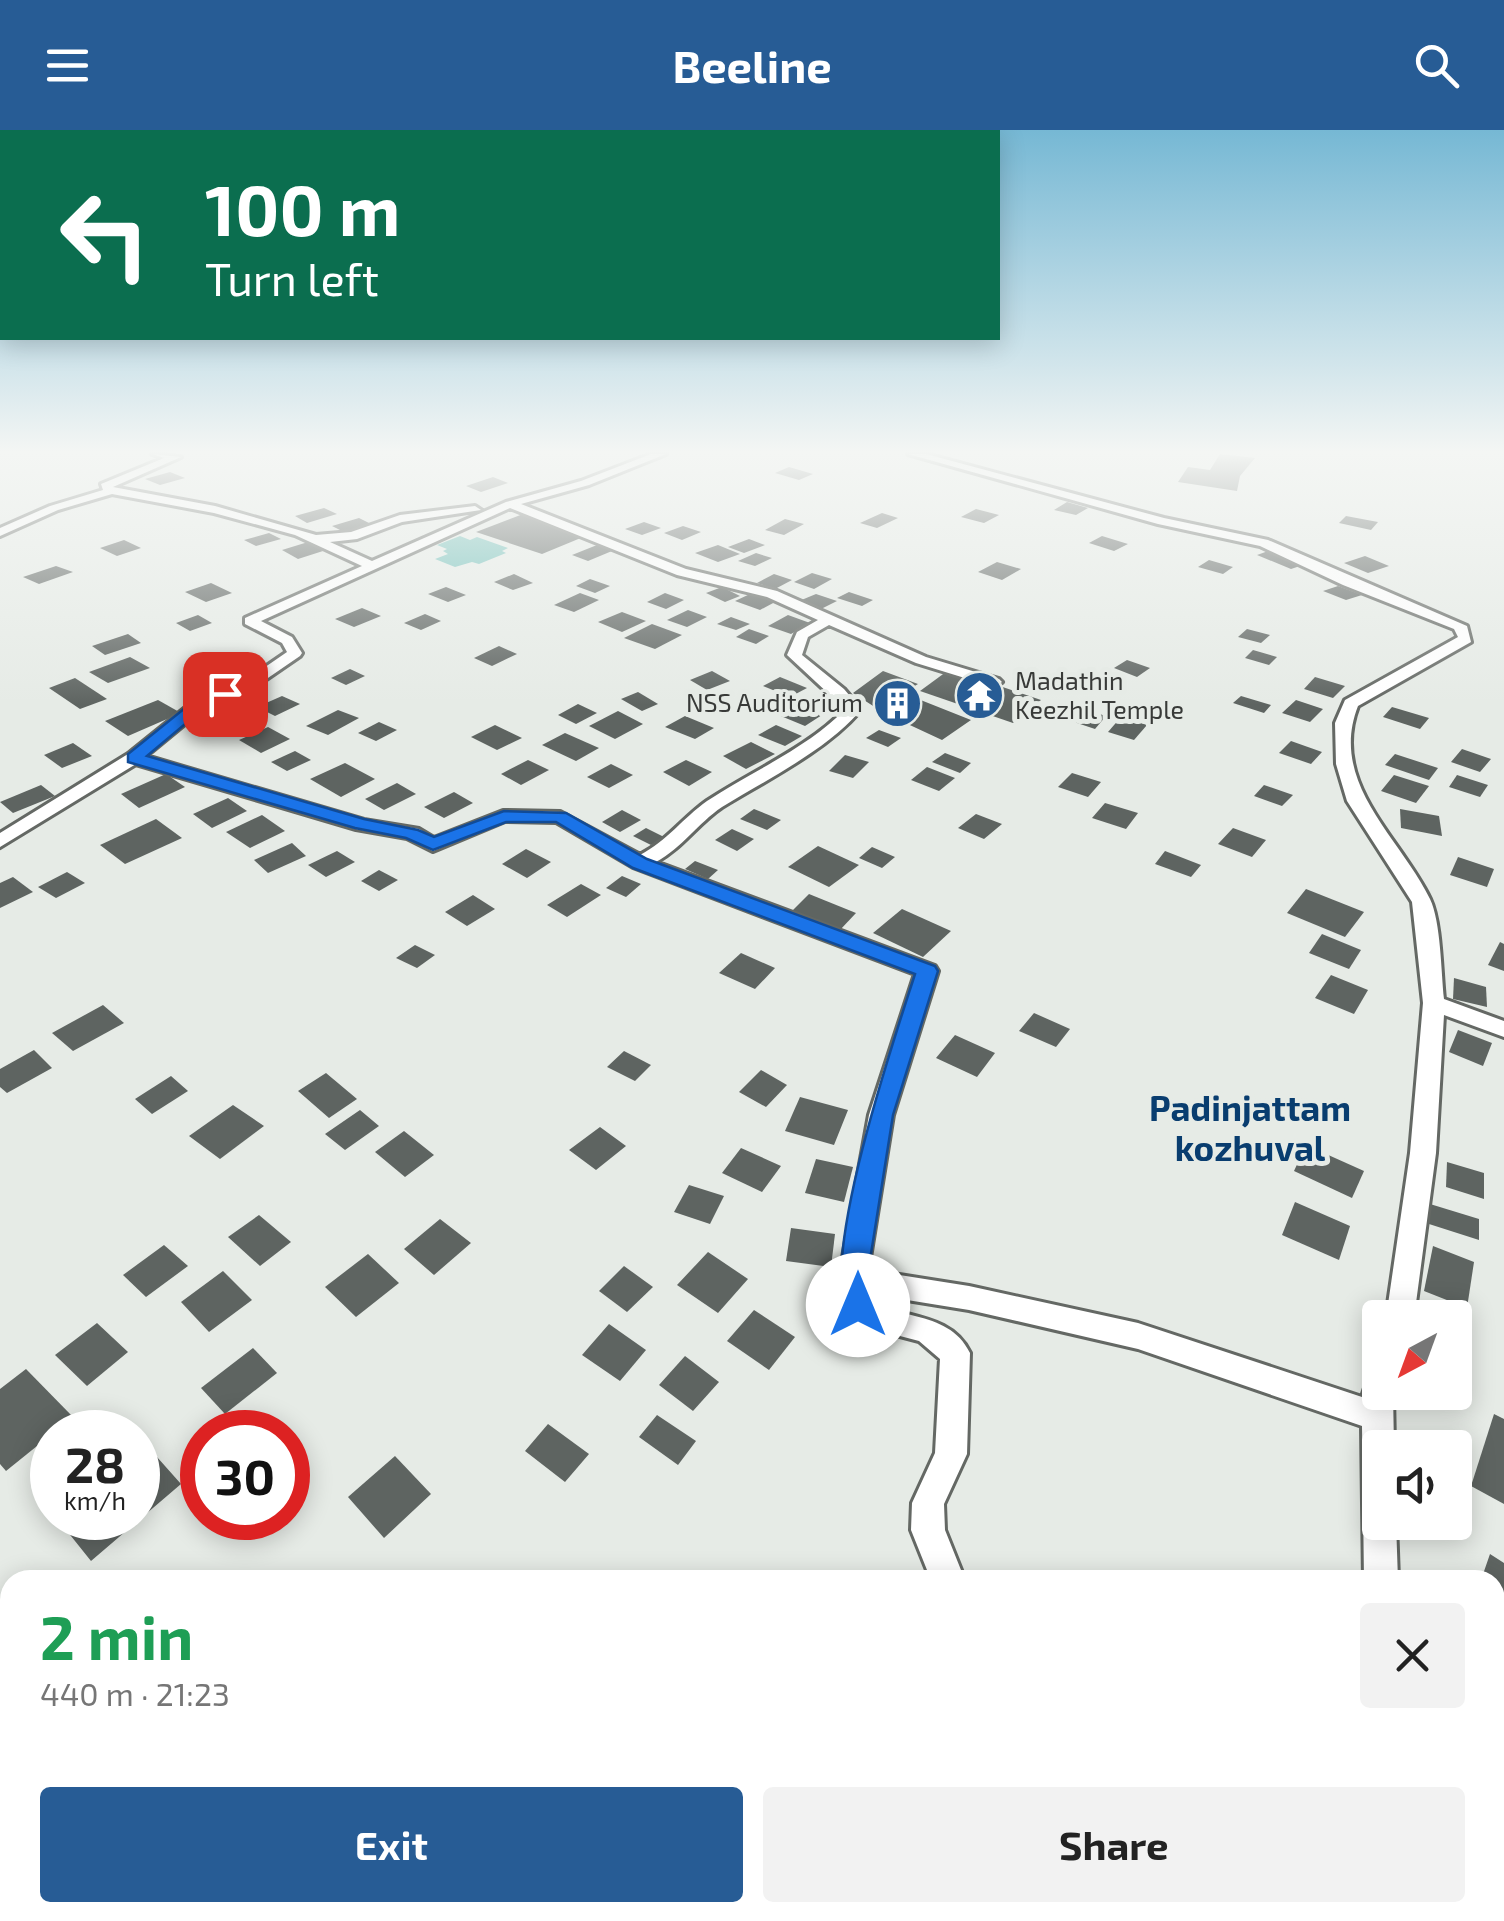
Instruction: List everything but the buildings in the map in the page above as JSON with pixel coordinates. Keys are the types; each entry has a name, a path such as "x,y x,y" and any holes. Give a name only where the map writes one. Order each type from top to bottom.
{"street":[{"path":"309,538 372,566"},
{"path":"314,539 332,538"},
{"path":"0,841 134,758 191,711 260,677 294,654 287,640 250,621 435,538"},
{"path":"592,538 682,572 772,594 921,660 994,682"},
{"path":"1236,538 1264,544 1460,626 1466,639 1351,703 1343,723 1345,764 1356,801 1422,902 1434,1004 1423,1152 1402,1300"},
{"path":"640,864 671,846 712,806 756,781 852,709 843,694 801,666 794,655 802,636 828,619"},
{"path":"134,758 362,824 412,834 433,844 504,816 560,816 640,864 927,971 881,1115 853,1279 858,1305 872,1317 927,1330 955,1353 950,1454 928,1503 928,1530 944,1570"},
{"path":"1434,1004 1504,1029"},
{"path":"853,1279 969,1298 1138,1336 1362,1397"},
{"path":"1380,1540 1381,1570"}],"water":[{"path":"456,538 479,538 508,548 502,551 506,553 479,564 455,567 435,559 448,554 443,551 447,549 437,545"}],"place":[{"name":"Madathin Keezhil Temple","path":"980,695"},
{"name":"NSS Auditorium","path":"898,703"}],"district":[{"name":"Padinjattam kozhuval","path":"1250,1129"}],"route":[{"path":"225,694 191,711 134,758 362,824 412,834 433,844 504,816 560,816 640,864 927,971 881,1115 853,1279 858,1305"}]}
